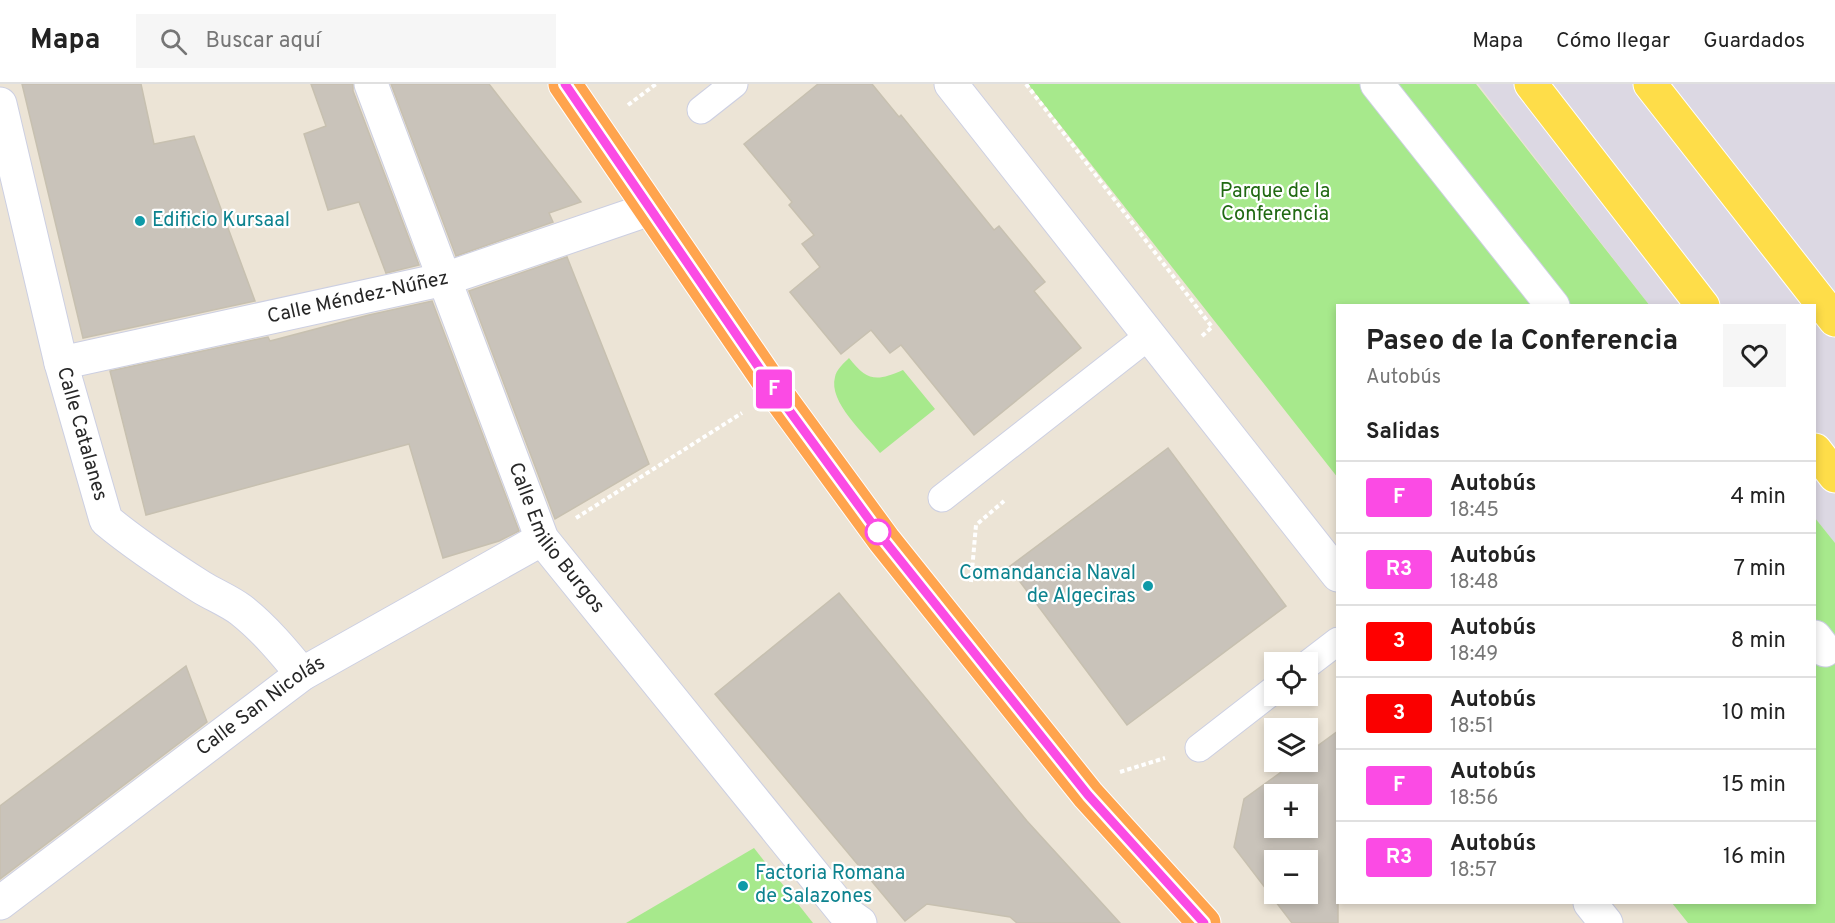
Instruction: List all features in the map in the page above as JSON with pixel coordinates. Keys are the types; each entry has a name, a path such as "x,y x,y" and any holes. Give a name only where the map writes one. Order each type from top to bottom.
{"highway":[{"path":"565,84 775,391 884,540 1074,777 1204,923"}],"main road":[{"path":"1531,84 1701,304"},
{"path":"1650,84 1835,320"},
{"path":"1816,451 1835,476"}],"street":[{"name":"Calle Emilio Burgos","path":"371,84 542,539 843,911 860,923"},
{"path":"951,84 1336,572"},
{"path":"1377,84 1551,304"},
{"name":"Calle Catalanes","path":"0,104 61,363 106,520 202,588 240,610 281,649 302,674"},
{"name":"Calle Méndez-Núñez","path":"61,363 446,279 650,209"},
{"name":"Calle San Nicolás","path":"0,903 302,674 542,539"},
{"path":"1591,904 1606,923"}],"lane":[{"path":"700,110 734,84"},
{"path":"942,498 1150,335"},
{"path":"1318,656 1336,643"},
{"path":"1200,748 1264,699"}],"path":[{"path":"1026,84 1212,327 1171,361"},
{"path":"542,539 775,391"},
{"path":"971,588 976,525 1011,495"},
{"path":"1124,782 1116,773 1200,748"}],"shaded area":[{"path":"1478,84 1835,84 1835,543 1816,519 1816,304 1648,304"}],"green space":[{"name":"Parque de la Conferencia","path":"1028,84 1476,84 1648,304 1336,304 1336,475"},
{"path":"849,358 861,371 873,377 879,378 903,370 935,409 880,453 849,417 837,397 834,387 836,374"},
{"path":"1816,519 1835,543 1835,923 1688,923 1673,904 1816,904"},
{"path":"754,848 813,923 626,923"}],"building":[{"name":"Edificio Kursaal","path":"22,84 141,84 154,144 194,136 255,301 83,338"},
{"path":"311,84 353,84 353,91 419,265 386,273 359,202 328,210 304,134 326,126"},
{"path":"391,84 489,84 581,202 549,213 553,222 456,256"},
{"path":"818,84 872,84 899,117 901,115 994,230 999,226 1045,282 1034,291 1081,348 974,435 901,345 890,353 871,330 841,354 790,292 820,267 802,244 814,235 789,205 792,202 744,144"},
{"path":"567,257 649,464 555,519 469,291"},
{"path":"432,301 519,531 499,541 443,558 409,444 146,515 110,371 268,337 270,341"},
{"name":"Comandancia Naval de Algeciras","path":"1168,448 1286,606 1127,725 1009,567"},
{"path":"839,593 1027,821 1120,923 1017,923 1010,917 927,904 905,921 715,694"},
{"path":"186,666 207,722 0,879 0,806"},
{"path":"1336,732 1336,904 1338,904 1338,923 1292,923 1278,904 1318,904 1318,850 1264,850 1264,886 1234,847 1244,799 1264,784 1264,838 1318,838 1318,784 1265,784 1281,772 1318,772 1318,746"}],"bus line":[{"name":"F","path":"565,84 775,391 884,540 1088,795 1204,923"}],"place":[{"name":"Edificio Kursaal","path":"140,221"},
{"name":"Comandancia Naval de Algeciras","path":"1148,586"},
{"name":"Factoria Romana de Salazones","path":"743,886"}]}
